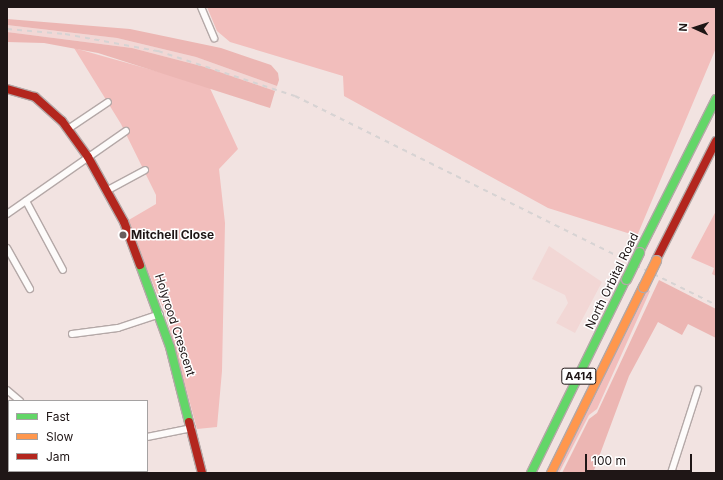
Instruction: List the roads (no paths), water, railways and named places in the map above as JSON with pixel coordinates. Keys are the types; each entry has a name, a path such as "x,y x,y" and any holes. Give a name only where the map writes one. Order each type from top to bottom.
{"main road":[{"name":"Holyrood Crescent","path":"7,90 35,97 68,129 88,157 108,190 129,232 160,314 192,428 202,473"},
{"name":"North Orbital Road","path":"531,473 716,99"},
{"name":"A414","path":"551,473 716,141"}],"street":[{"path":"201,7 214,38"},
{"path":"68,129 108,102"},
{"path":"7,214 126,131"},
{"path":"108,190 145,170"},
{"path":"26,201 63,270"},
{"path":"7,248 30,289"},
{"path":"72,334 118,328 160,314"},
{"path":"671,473 698,389"},
{"path":"7,390 19,400"},
{"path":"148,437 192,428"}],"railway":[{"path":"7,29 65,34 158,51 295,96 716,305"}],"place":[{"name":"Mitchell Close","path":"123,235"}]}
